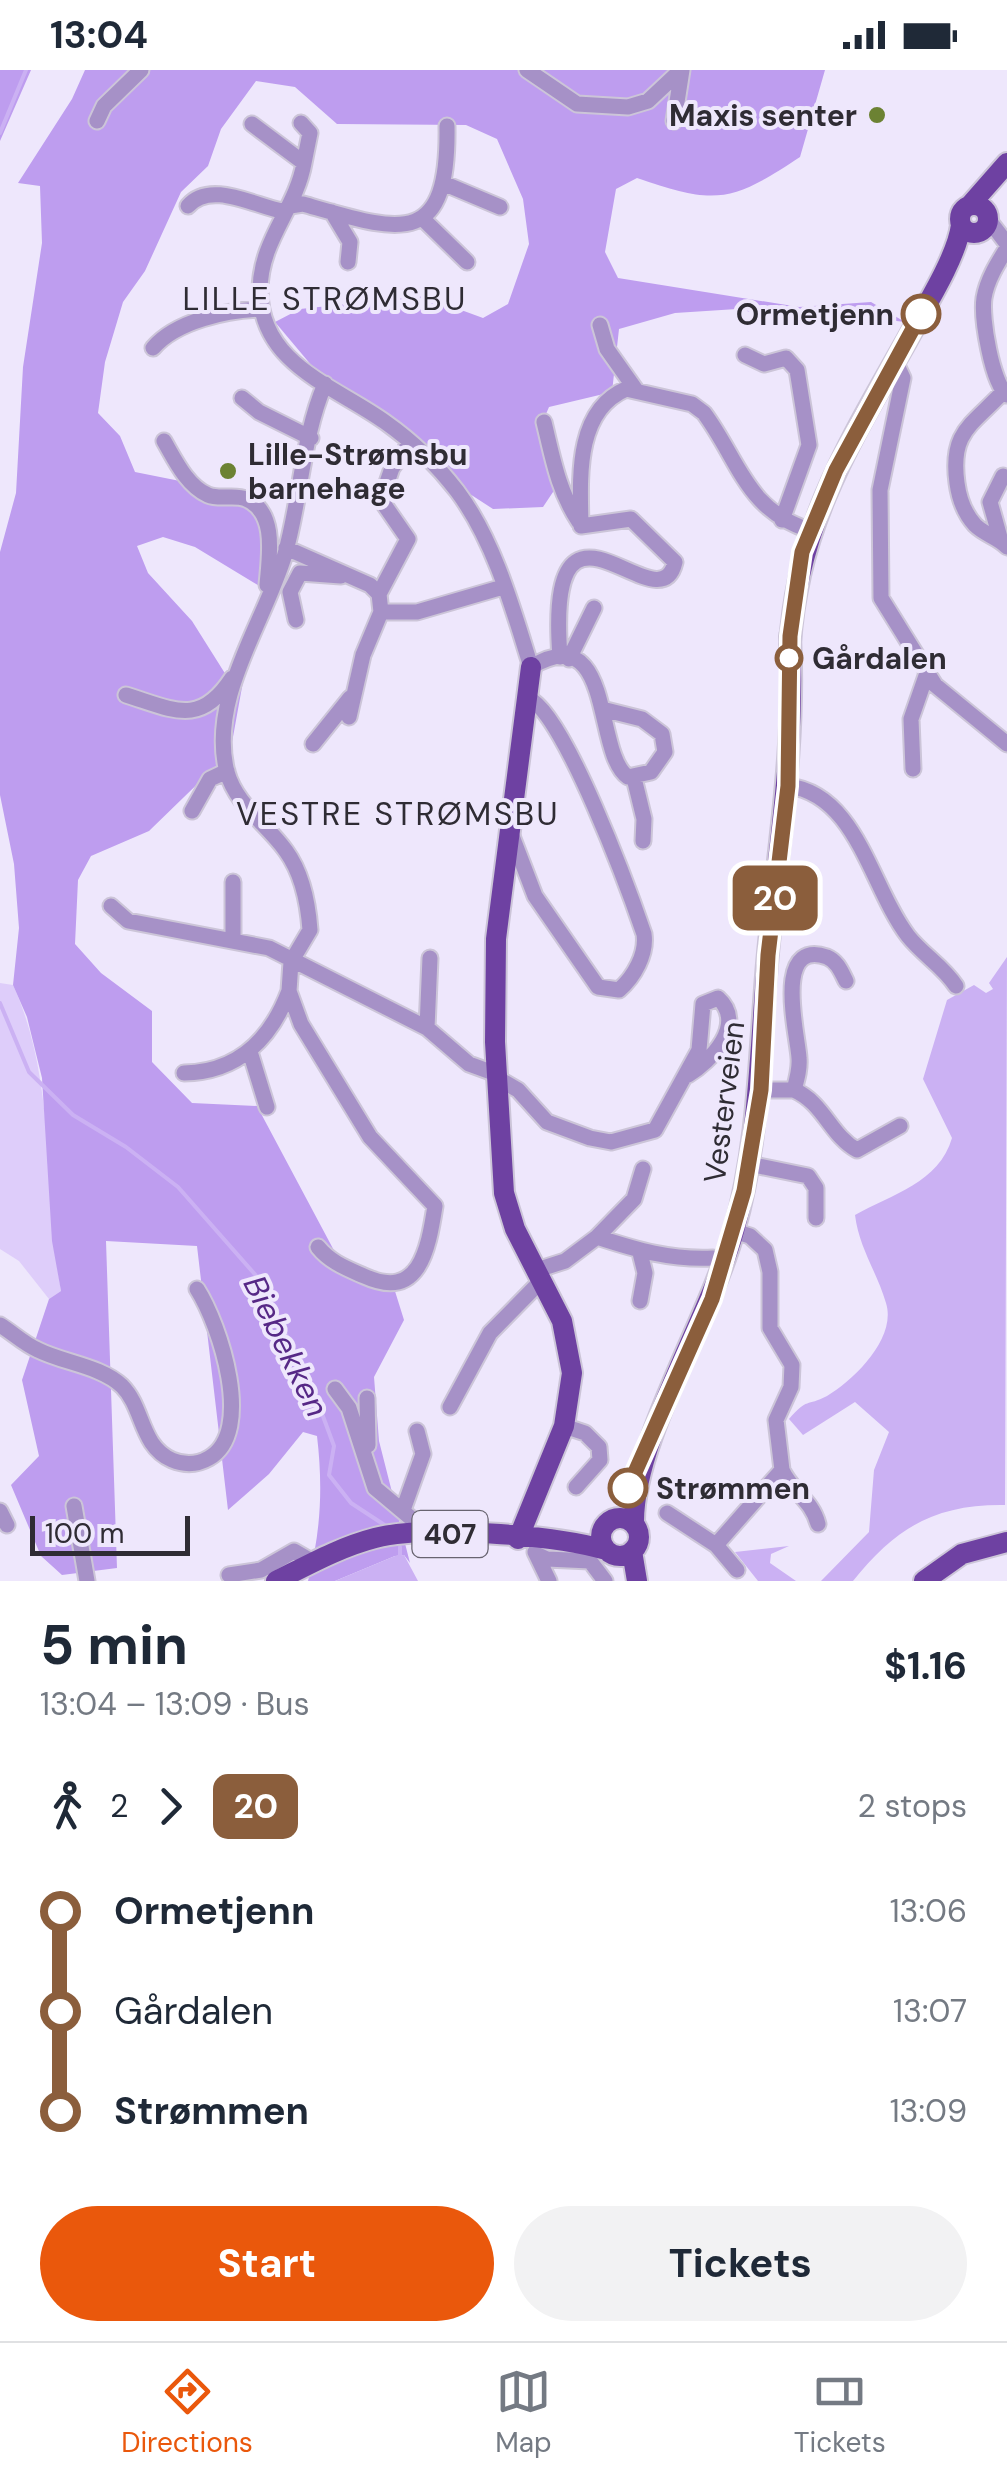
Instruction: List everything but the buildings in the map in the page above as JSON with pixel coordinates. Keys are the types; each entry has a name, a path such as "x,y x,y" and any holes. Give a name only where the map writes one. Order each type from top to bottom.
{"main road":[{"name":"Vesterveien","path":"617,1523 712,1299 734,1231 749,1164 761,1090 768,955 788,786 790,636 809,530 895,361 1007,165"},
{"path":"532,667 495,966 504,1193 515,1229 570,1350 571,1390 564,1426 546,1477 534,1540"},
{"path":"618,1552 639,1540 617,1523 601,1539 618,1552 637,1581"},
{"name":"407","path":"534,1540 617,1523"},
{"name":"407","path":"276,1581 358,1543 418,1533 534,1540 618,1552"},
{"path":"924,1581 962,1554 1007,1542"},
{"path":"618,1552 625,1581"}],"street":[{"path":"97,121 104,106 142,70"},
{"path":"527,70 578,104 628,107 648,100 682,70"},
{"path":"674,122 682,70"},
{"path":"301,123 310,132 304,164 262,272 262,309 278,346 295,366 410,443 437,467 476,519 532,667 564,658 594,608"},
{"path":"252,124 304,164"},
{"path":"188,206 197,198 216,195 286,209 303,204 394,226 422,218 435,204 448,169 448,126"},
{"path":"444,183 500,207"},
{"path":"332,212 350,242 348,262"},
{"path":"422,218 467,262"},
{"path":"977,222 1007,246 984,299 993,374 1005,394 970,422 954,452 957,488 970,519 1004,544"},
{"path":"153,348 164,336 187,326 262,309"},
{"path":"600,325 606,349 636,390"},
{"path":"745,355 764,364 786,358 797,370 809,445 782,520"},
{"path":"895,361 903,378 880,490 879,583 885,610 927,673 948,696 1007,744"},
{"path":"184,1073 209,1070 251,1054 278,1020 289,990 294,959 310,930 304,892 284,848 247,809 227,771 226,732 238,671 286,548 325,384"},
{"path":"581,526 583,458 590,424 603,403 626,389 692,404 710,420 758,498 782,520 809,530"},
{"path":"242,398 259,412 311,438"},
{"path":"544,422 554,455 554,473 581,526"},
{"path":"164,442 198,489 218,498 244,498 259,511 270,539 269,593"},
{"path":"378,594 408,539 383,506 382,492 410,443"},
{"path":"1003,476 994,487 990,502 1004,544"},
{"path":"564,658 563,578 570,565 581,556 594,555 648,580 660,581 668,576 675,562 630,519 581,526"},
{"path":"286,548 360,579 378,594 382,612 371,630 348,717"},
{"path":"296,620 290,592 300,574 360,579"},
{"path":"382,612 416,612 503,586"},
{"path":"564,658 594,679 606,710 614,760 622,772 634,778 644,819 643,841"},
{"path":"126,695 174,710 202,710 220,696 238,671"},
{"path":"913,769 911,719 927,673"},
{"path":"314,744 321,729 346,707 354,690"},
{"path":"510,831 542,908 598,987 619,990 636,968 646,943 644,934 579,776 546,711 530,698"},
{"path":"606,710 652,724 665,741 662,761 634,778"},
{"path":"192,811 210,779 227,771"},
{"path":"788,786 812,790 835,808 906,934 956,986"},
{"path":"233,882 234,939"},
{"path":"111,906 128,921 234,939 294,959 427,1028 468,1064 518,1090 547,1122 612,1142 658,1129 688,1075"},
{"path":"794,1090 799,1060 790,992 793,974 806,958 823,956 837,964 846,981"},
{"path":"427,1028 430,958"},
{"path":"289,990 301,1024 344,1099 370,1137 435,1206 415,1273 402,1284 382,1284 354,1272 327,1258 318,1247"},
{"path":"251,1054 267,1107"},
{"path":"761,1090 794,1090 818,1105 845,1143 857,1150 900,1126"},
{"path":"749,1164 808,1176 816,1188 816,1218"},
{"path":"450,1407 490,1333 539,1275 597,1237 634,1198 643,1169"},
{"path":"734,1231 750,1236 765,1250 770,1272 770,1328 792,1365 792,1387 776,1420 782,1470 792,1487 811,1504 818,1524"},
{"path":"597,1237 640,1253 682,1260 713,1258"},
{"path":"640,1253 645,1273 640,1301"},
{"path":"4,1327 36,1350 110,1377 128,1393 151,1443 177,1463 197,1463 221,1449 233,1424 217,1338 198,1289"},
{"path":"336,1389 350,1408 368,1454"},
{"path":"366,1398 374,1488 403,1510 418,1533"},
{"path":"564,1426 585,1433 599,1447 600,1460 576,1486"},
{"path":"403,1510 423,1454 417,1431"},
{"path":"716,1545 782,1470"},
{"path":"74,1506 87,1581"},
{"path":"667,1513 716,1545 736,1570"},
{"path":"534,1540 549,1581"},
{"path":"534,1540 546,1559 590,1561 606,1581"},
{"path":"230,1575 261,1570 294,1551 313,1562"}],"shaded area":[{"path":"0,70 31,70 0,141"},
{"path":"85,70 825,70 800,157 756,183 722,195 686,193 637,178 616,189 605,252 618,278 799,307 871,302 905,322 863,317 801,322 737,309 675,313 619,329 612,392 549,407 543,421 559,483 543,507 493,509 456,485 365,401 312,366 275,322 300,309 423,296 483,318 508,304 529,244 523,199 497,139 466,125 337,124 295,87 256,81 221,129 208,166 181,192 145,271 123,302 105,362 98,413 120,436 135,472 235,492 271,516 280,566 271,593 195,547 163,537 137,546 148,573 192,621 226,675 244,676 231,748 218,764 149,831 91,856 78,880 75,944 101,973 152,1011 152,1062 192,1103 257,1106 338,1258 394,1288 404,1320 374,1377 379,1441 410,1563 404,1555 395,1556 335,1581 308,1581 320,1509 317,1436 303,1432 269,1474 228,1510 197,1246 106,1241 117,1568 62,1575 41,1556 11,1485 39,1456 22,1380 49,1299 61,1291 52,1241 42,1078 27,1017 13,985 19,928 14,864 0,795 0,552 16,493 23,367 42,243 40,186 18,183 72,99"},
{"path":"1007,957 1005,1505 938,1514 885,1546 853,1581 821,1581 869,1532 874,1470 889,1432 855,1402 803,1435 789,1419 804,1405 827,1396 849,1380 879,1344 888,1316 886,1303 855,1215 913,1186 946,1153 952,1138 923,1079 947,1000 974,985 986,993 993,989 989,983"},
{"path":"0,983 13,985 27,1021 43,1096 61,1291 49,1299 19,1261 0,1249"},
{"path":"789,1546 771,1554 770,1563 796,1581 758,1581 735,1552"},
{"path":"404,1555 418,1581 335,1581 395,1556"}],"waterway":[{"name":"Biebekken","path":"0,133 26,70"},
{"name":"Biebekken","path":"0,1003 29,1072 73,1115 126,1147 178,1187 259,1279 314,1392 334,1446 329,1475 351,1503 386,1526"},
{"path":"400,1547 400,1555"}],"bus line":[{"name":"20","path":"628,1488 646,1457 712,1299 744,1191 761,1090 768,955 788,786 790,636 802,552 836,470 921,314"}],"place":[{"name":"Maxis senter","path":"877,115"},
{"name":"Ormetjenn","path":"921,314"},
{"name":"Lille-Strømsbu barnehage","path":"228,471"},
{"name":"Gårdalen","path":"789,658"},
{"name":"Strømmen","path":"628,1488"}],"district":[{"name":"LILLE STRØMSBU","path":"325,299"},
{"name":"VESTRE STRØMSBU","path":"398,814"}]}
